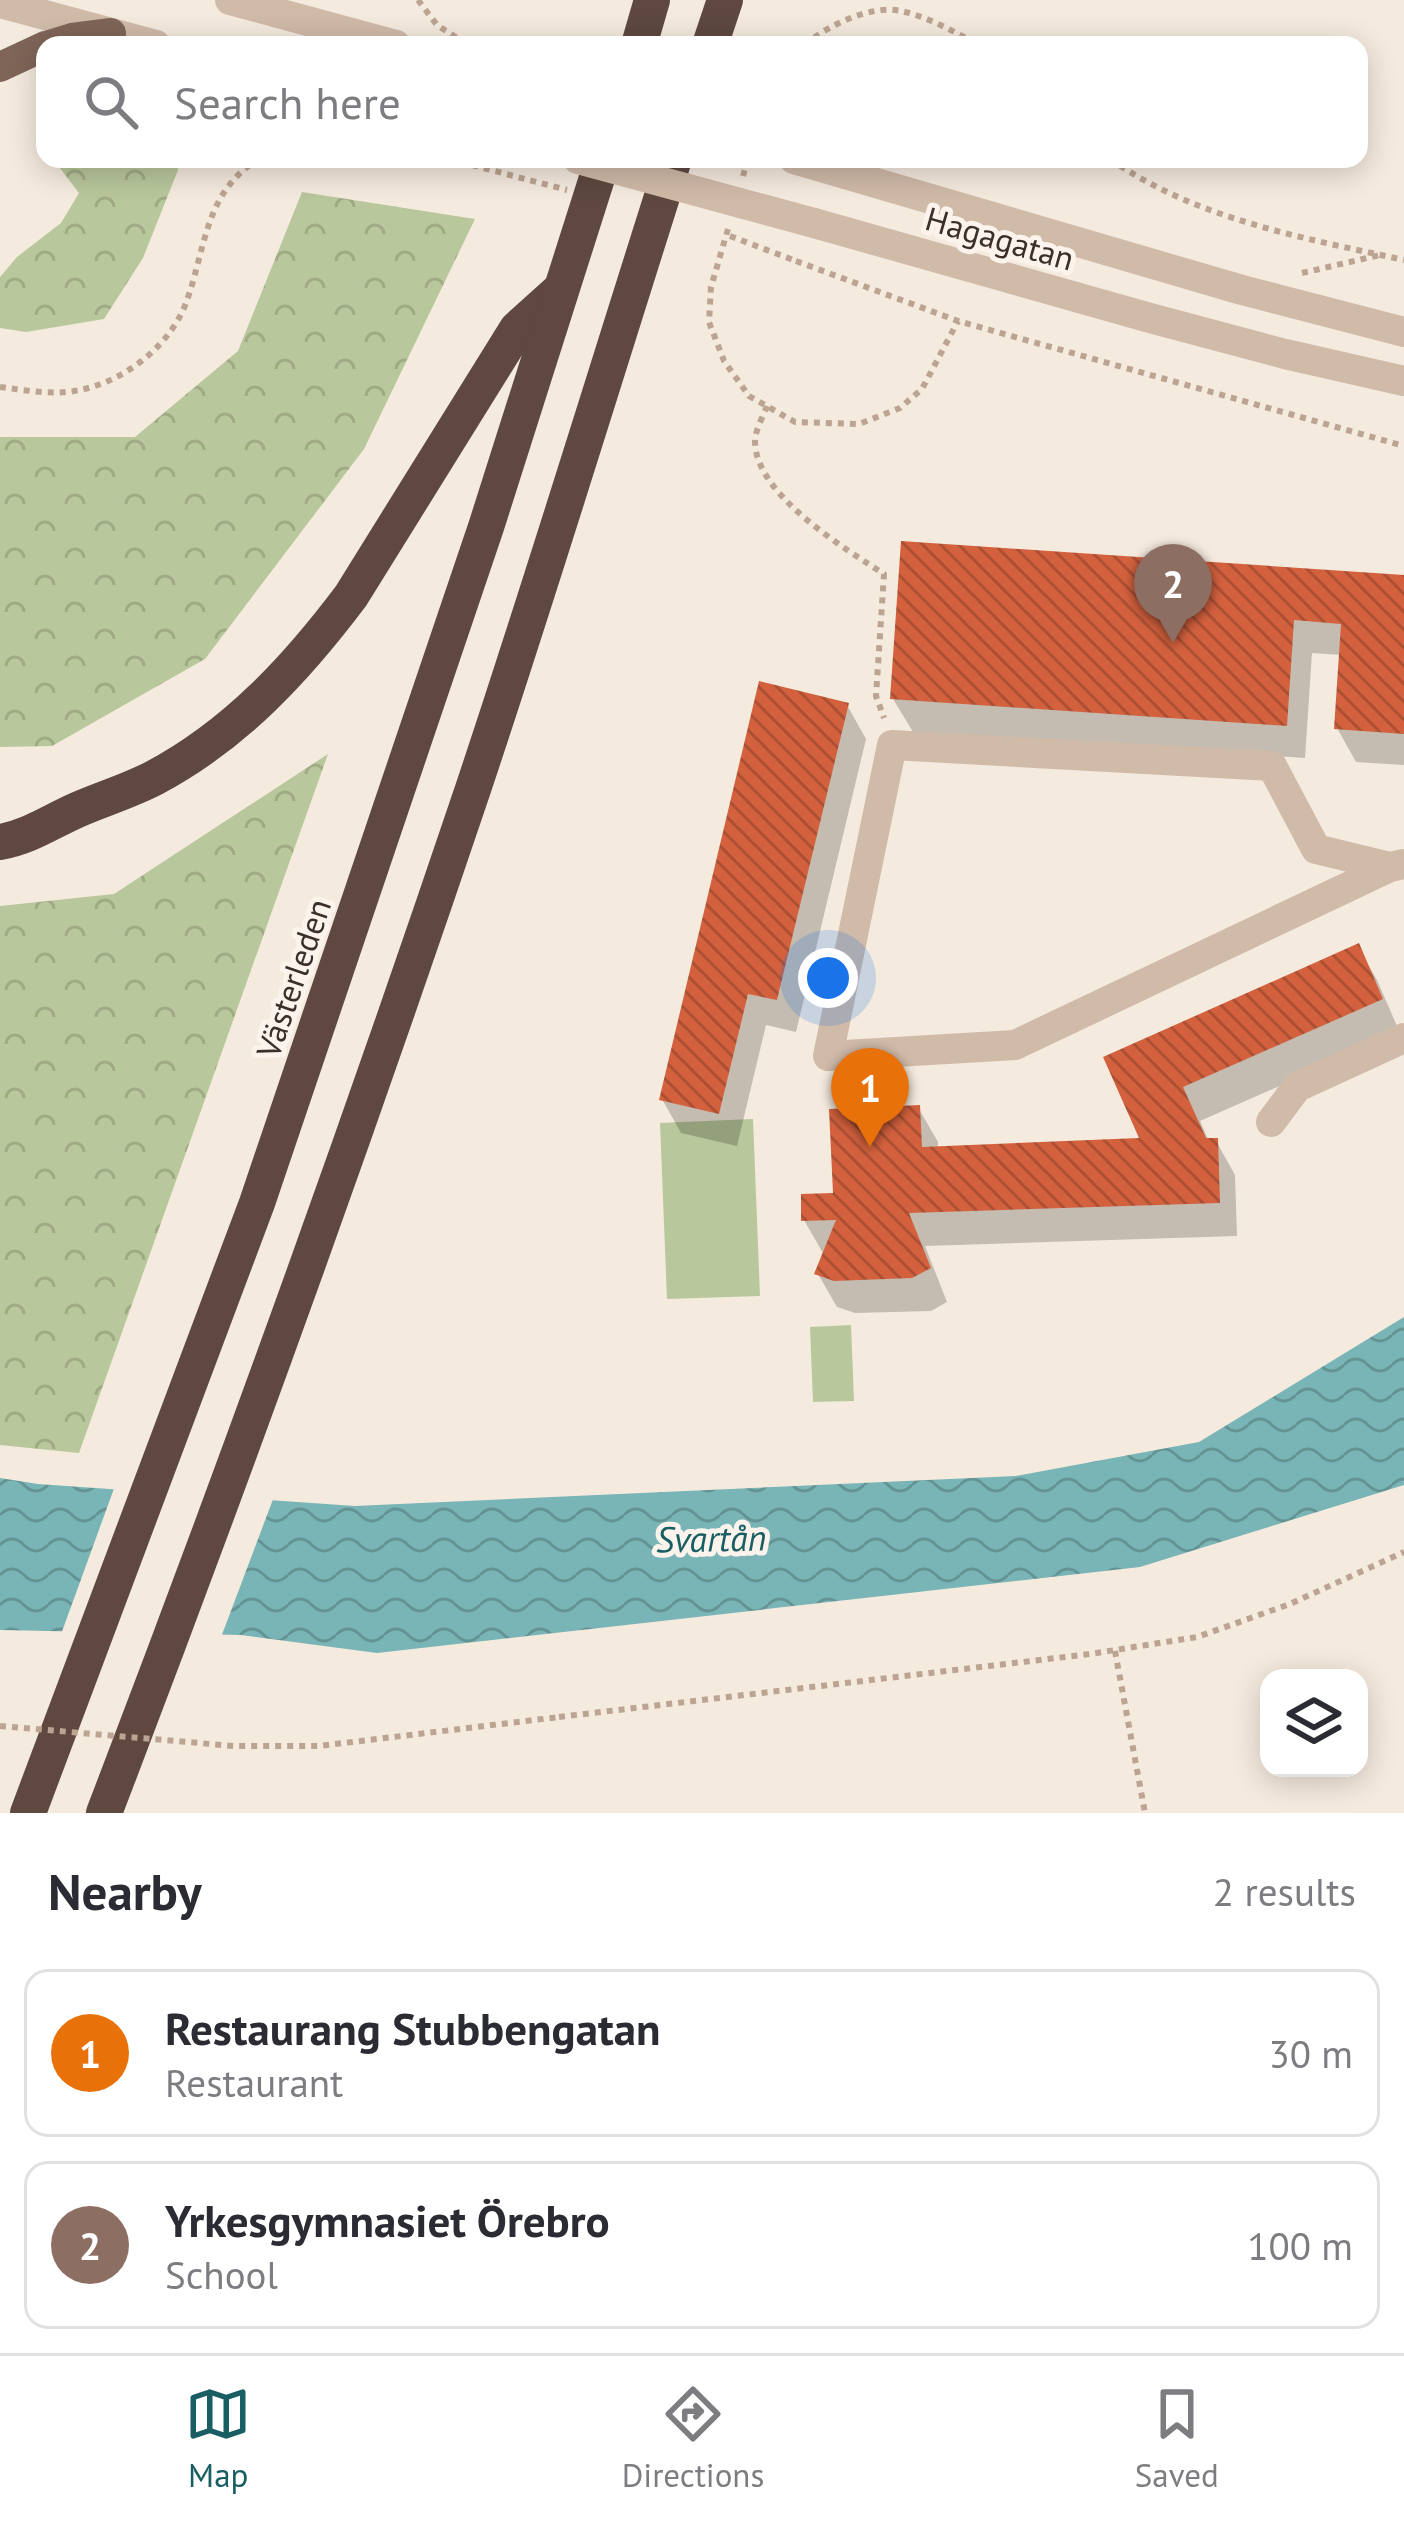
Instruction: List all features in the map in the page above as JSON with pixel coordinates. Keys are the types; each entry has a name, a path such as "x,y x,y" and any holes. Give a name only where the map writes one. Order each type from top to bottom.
{"highway":[{"path":"642,36 652,0"},
{"path":"713,36 725,0"},
{"name":"Västerleden","path":"28,1813 257,1203 486,527 600,168"},
{"path":"104,1813 356,1130 466,808 671,168"},
{"path":"0,842 25,838 158,776 232,728 260,702 351,596 517,329 562,289"},
{"path":"0,825 49,824"}],"main road":[{"path":"88,36 111,33"},
{"path":"0,67 36,51"}],"street":[{"path":"230,0 363,36"},
{"path":"0,2 122,36"},
{"name":"Hagagatan","path":"611,168 1195,330 1404,381"},
{"name":"Hagagatan","path":"825,168 1242,290 1404,332"},
{"path":"892,745 1272,766 1316,849 1397,865 1015,1045 828,1056 892,745"},
{"path":"1271,1122 1297,1087 1404,1038"}],"path":[{"path":"418,0 437,25 454,36"},
{"path":"815,36 896,4 962,36"},
{"path":"0,387 75,391 137,365 167,338 185,307 213,209 243,168"},
{"path":"742,180 745,168"},
{"path":"1123,168 1142,182 1211,212 1404,260"},
{"path":"730,223 711,287 709,322 724,361 749,396 795,422 859,424 900,408 922,389 958,321"},
{"path":"724,233 958,321 1404,446"},
{"path":"767,406 754,438 759,463 778,491 788,505 884,574 876,696 892,745"},
{"path":"0,1726 234,1746 319,1746 1114,1650 1197,1637 1290,1604 1404,1552"},
{"path":"1114,1650 1145,1813"}],"green space":[{"path":"60,168 178,168 143,258 104,319 26,332 0,328 0,277 17,257 61,223 79,193"},
{"path":"302,192 475,219 364,449 205,659 52,746 0,747 0,437 135,437 238,351"},
{"path":"328,754 79,1453 0,1445 0,906 114,894"},
{"path":"753,1119 760,1296 667,1299 660,1123"},
{"path":"851,1325 854,1401 813,1402 810,1327"}],"water":[{"name":"Svartån","path":"1404,1317 1404,1485 1140,1567 377,1653 241,1635 0,1630 0,1478 355,1506 1016,1476 1199,1442"}],"pier":[{"path":"116,1483 275,1494 220,1640 60,1637"}],"building":[{"path":"901,541 1404,575 1404,734 1334,729 1341,624 1294,620 1287,726 890,699"},
{"path":"759,681 849,703 777,1000 748,994 719,1114 659,1100"},
{"path":"1359,943 1383,999 1183,1087 1206,1138 1218,1138 1220,1203 909,1213 931,1268 912,1278 834,1281 814,1274 836,1220 801,1221 801,1194 833,1193 829,1109 920,1105 922,1147 1139,1138 1103,1057"}],"place":[{"name":"Yrkesgymnasiet Örebro","path":"1173,643"},
{"name":"Restaurang Stubbengatan","path":"870,1147"}]}
